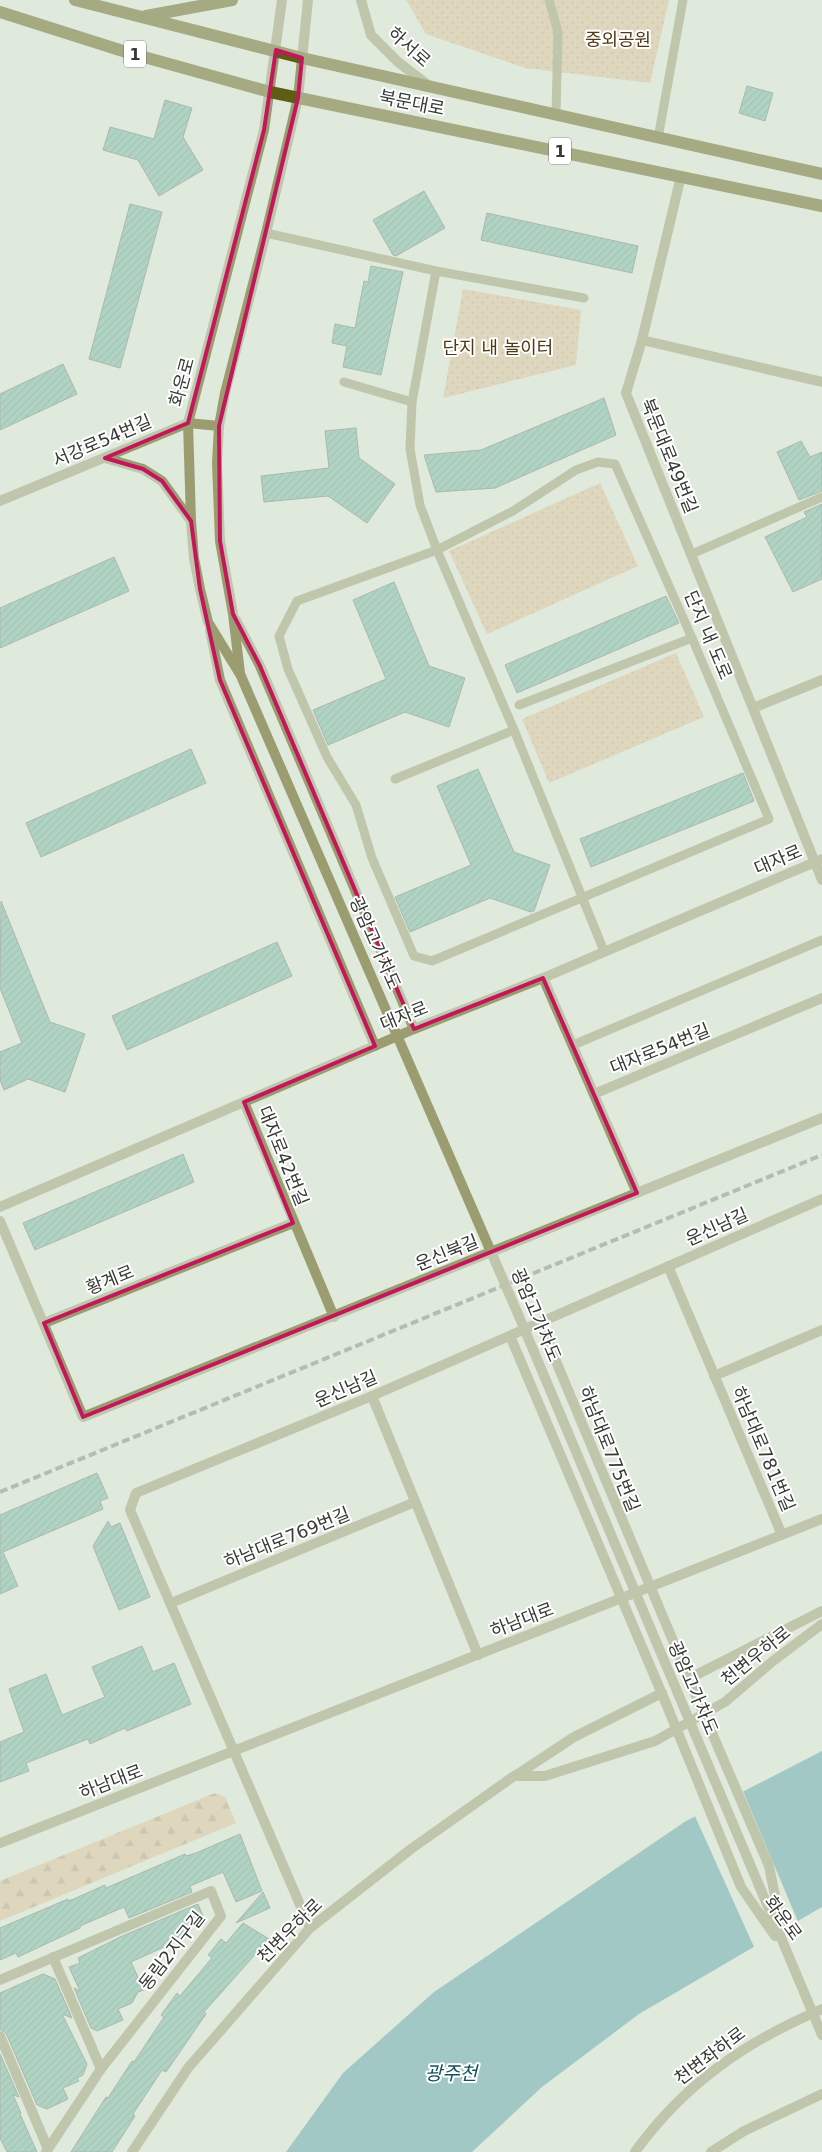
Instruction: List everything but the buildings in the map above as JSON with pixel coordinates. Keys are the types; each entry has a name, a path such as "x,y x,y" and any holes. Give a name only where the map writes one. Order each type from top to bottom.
{"main road":[{"name":"북문대로","path":"76,0 302,58 822,174"},
{"path":"141,17 232,0"},
{"name":"북문대로","path":"0,12 126,52 270,92 822,206"}],"street":[{"path":"270,92 282,0"},
{"path":"298,98 308,0"},
{"name":"하서로","path":"361,0 372,35 398,62 431,88"},
{"name":"화운로","path":"247,690 241,676 208,622 194,558 188,423 264,130 270,92"},
{"name":"화운로","path":"241,676 233,614 220,541 216,463 219,426 225,393 298,98"},
{"name":"북문대로49번길","path":"681,176 642,340 626,393 753,708 818,860 822,880"},
{"path":"642,340 822,382"},
{"name":"서강로54번길","path":"0,501 188,423 219,426"},
{"path":"105,458 143,469 162,481 191,521"},
{"path":"233,614 260,666 414,1030"},
{"path":"208,622 220,680 374,1046"},
{"path":"753,708 822,680"},
{"name":"광암고가차도","path":"247,690 518,1314 788,1956"},
{"name":"대자로","path":"0,1207 374,1046 543,978 818,860"},
{"name":"대자로54번길","path":"543,978 637,1194"},
{"name":"대자로54번길","path":"594,1094 822,998"},
{"name":"대자로42번길","path":"244,1102 293,1223 334,1316"},
{"name":"운신북길","path":"44,1323 83,1417 822,1118"},
{"name":"운신남길","path":"233,1751 130,1510 136,1493 372,1396 822,1199"},
{"path":"0,1221 44,1323"},
{"name":"대자로42번길","path":"187,1266 293,1223"},
{"name":"황계로","path":"44,1323 187,1266"},
{"name":"하남대로781번길","path":"668,1266 782,1535"},
{"name":"하남대로775번길","path":"540,1323 650,1587"},
{"name":"하남대로781번길","path":"714,1376 822,1330"},
{"path":"510,1336 621,1598"},
{"path":"372,1396 478,1654"},
{"name":"하남대로769번길","path":"171,1603 415,1502"},
{"name":"하남대로","path":"0,1843 822,1519"},
{"name":"화운로","path":"650,1587 768,1866 788,1956"},
{"name":"화운로","path":"621,1598 741,1888 788,1956"},
{"name":"천변우하로","path":"688,1679 822,1611"},
{"name":"천변우하로","path":"514,1776 545,1776 655,1741 725,1702 773,1661 822,1624"},
{"name":"천변우하로","path":"132,2152 188,2068 310,1928 411,1849 514,1776 574,1737 663,1697"},
{"path":"233,1751 310,1928"},
{"name":"동림2지구길","path":"0,1980 210,1891 221,1916 102,2069 47,2150"},
{"path":"788,1956 822,2035"},
{"path":"53,1957 102,2069"},
{"name":"천변좌하로","path":"635,2152 678,2100 711,2071 743,2048 822,2009"},
{"name":"동림2지구길","path":"0,2036 47,2150"},
{"path":"711,2152 744,2131 822,2094"}],"lane":[{"path":"549,0 558,32 556,114"},
{"path":"658,138 684,0"},
{"path":"266,233 436,271 584,298"},
{"path":"436,271 412,402 410,449 420,505 604,951"},
{"path":"344,382 412,402"},
{"name":"단지 내 도로","path":"437,550 513,511 576,470 598,462 615,464 769,819 583,899"},
{"path":"692,554 822,497"},
{"path":"437,550 297,602 278,636 288,670 327,756 356,805 372,858 414,956 432,961 583,899"},
{"path":"519,705 692,638"},
{"path":"395,779 514,730"},
{"path":"573,1045 822,940"}],"highlighted area":[{"path":"276,50 302,58 298,98 219,426 220,541 233,614 260,666 414,1029 543,978 637,1193 83,1417 44,1323 293,1223 244,1102 375,1046 220,680 200,589 191,521 162,481 143,469 105,458 188,423 264,130"}],"green space":[{"name":"중외공원","path":"406,0 669,0 650,83 525,68 426,34"},
{"name":"단지 내 놀이터","path":"463,289 581,310 576,365 443,398"},
{"path":"600,483 638,566 487,634 449,551"},
{"path":"676,653 704,717 549,783 522,719"},
{"path":"215,1793 225,1797 236,1823 0,1921 0,1881"}],"water":[{"name":"광주천","path":"822,1751 822,1907 639,2014 542,2087 472,2152 286,2152 343,2073 434,1992 686,1821"}],"pier":[{"path":"742,1789 799,1924 755,1949 694,1814"}],"railway":[{"path":"0,1492 822,1155"}]}
